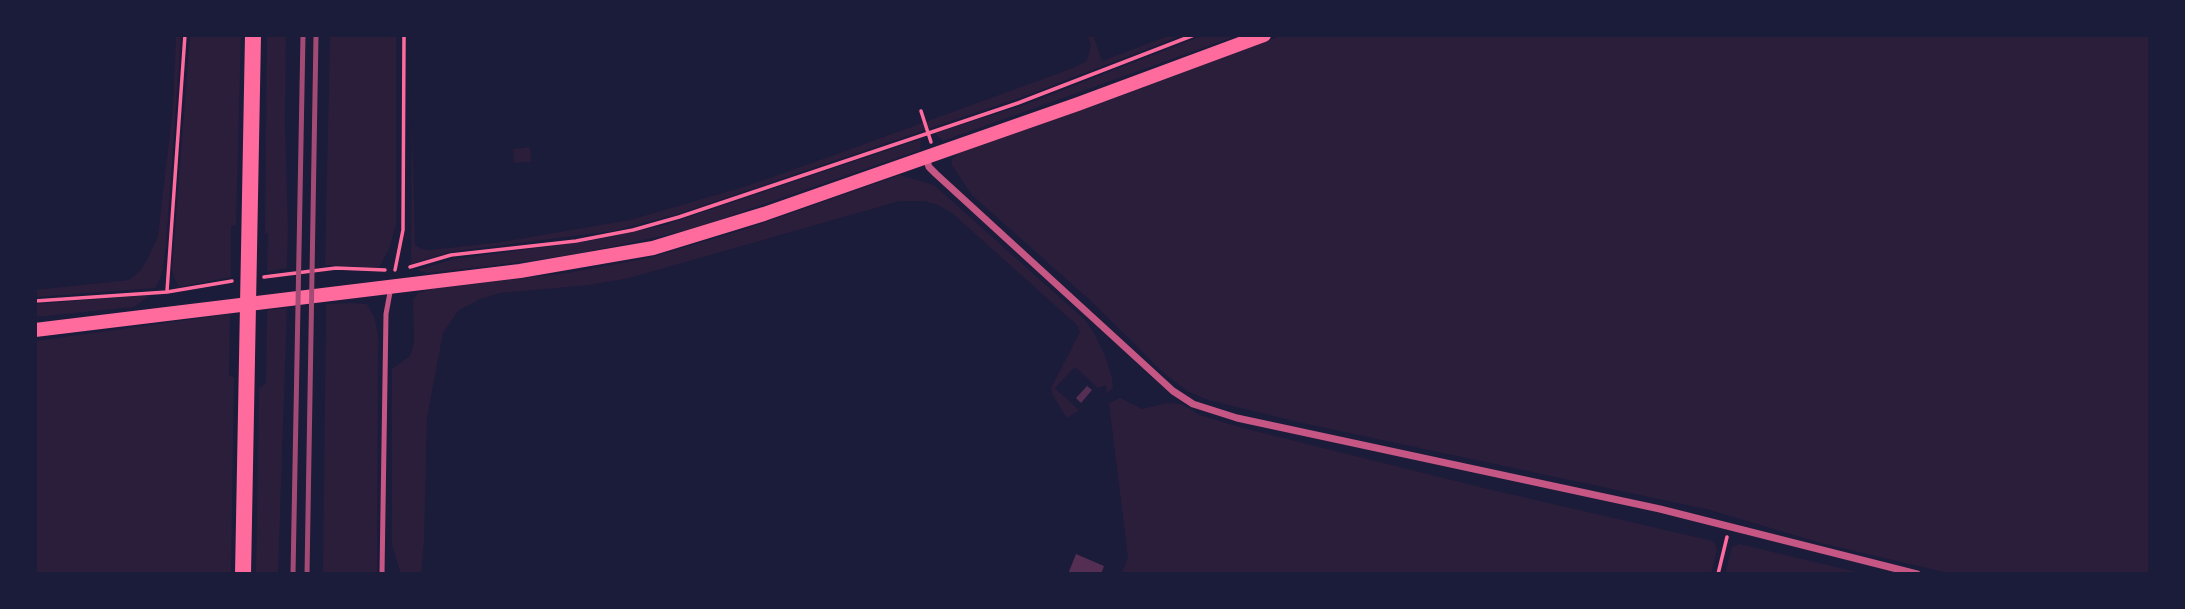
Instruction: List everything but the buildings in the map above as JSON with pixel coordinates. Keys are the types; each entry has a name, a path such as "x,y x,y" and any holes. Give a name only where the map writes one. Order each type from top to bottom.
{"highway":[{"path":"243,574 253,35"}],"main road":[{"path":"35,330 570,264 653,248 721,229 1168,72 1264,35"}],"street":[{"path":"930,155 929,167 936,174 1173,391 1193,404 1237,418 1660,509 1917,574"}],"lane":[{"path":"382,574 386,314 391,286"}],"path":[{"path":"169,313 167,292 186,35"},
{"path":"391,286 403,230 404,35"},
{"path":"254,278 337,268 395,270 451,255 576,241 633,230 680,217 1018,103 1194,35"},
{"path":"921,111 930,155"},
{"path":"35,301 167,292 240,280"},
{"path":"1718,574 1729,528"}],"shaded area":[{"path":"176,35 181,35 166,245 162,274 156,288 35,297 35,290 129,280 140,271 148,258 158,236 173,107"},
{"path":"190,35 241,35 236,225 231,226 231,277 179,287 172,268"},
{"path":"267,35 286,35 288,228 287,268 267,272 268,233 265,233"},
{"path":"330,35 396,35 396,225 389,249 379,268 325,265"},
{"path":"1087,35 1093,35 1102,61 1171,35 1183,35 1025,96 678,214 613,231 449,252 411,264 412,119 415,245 431,250 502,242 630,220 747,186 829,157 1073,68 1087,61 1091,45"},
{"path":"1204,35 1239,35 943,141 935,133 1024,105"},
{"path":"1283,35 2150,35 2150,574 1952,574 1821,543 1710,510 1298,422 1208,400 1187,391 1165,374 1093,303 972,195 952,165 952,159 959,153"},
{"path":"921,139 920,150 701,226 667,235 530,261 428,273 416,270 455,259 590,241 665,225"},
{"path":"530,147 531,162 514,163 513,149"},
{"path":"900,175 934,185 1085,320 1105,356 1113,388 1107,393 1106,385 1098,388 1075,367 1055,388 1079,410 1067,418 1051,388 1080,332 1078,326 952,213 924,201 900,201 629,278 589,285 500,293 480,299 458,311 443,333 427,418 421,574 401,574 392,545 392,369 410,356 414,343 413,300 418,293 432,289 567,273 649,258 743,230"},
{"path":"151,295 134,307 35,317 36,304"},
{"path":"326,304 367,304 375,319 378,337 377,574 323,574"},
{"path":"287,308 278,574 256,574 259,388 266,383 267,310"},
{"path":"230,314 229,376 234,377 231,574 35,574 35,341"},
{"path":"1120,398 1142,409 1167,403 1181,404 1200,415 1239,427 1713,541 1717,550 1711,574 1121,574 1128,558 1109,403"},
{"path":"1739,544 1865,574 1725,574 1732,547"}],"railway":[{"path":"293,574 303,35"},
{"path":"307,574 316,35"}]}
